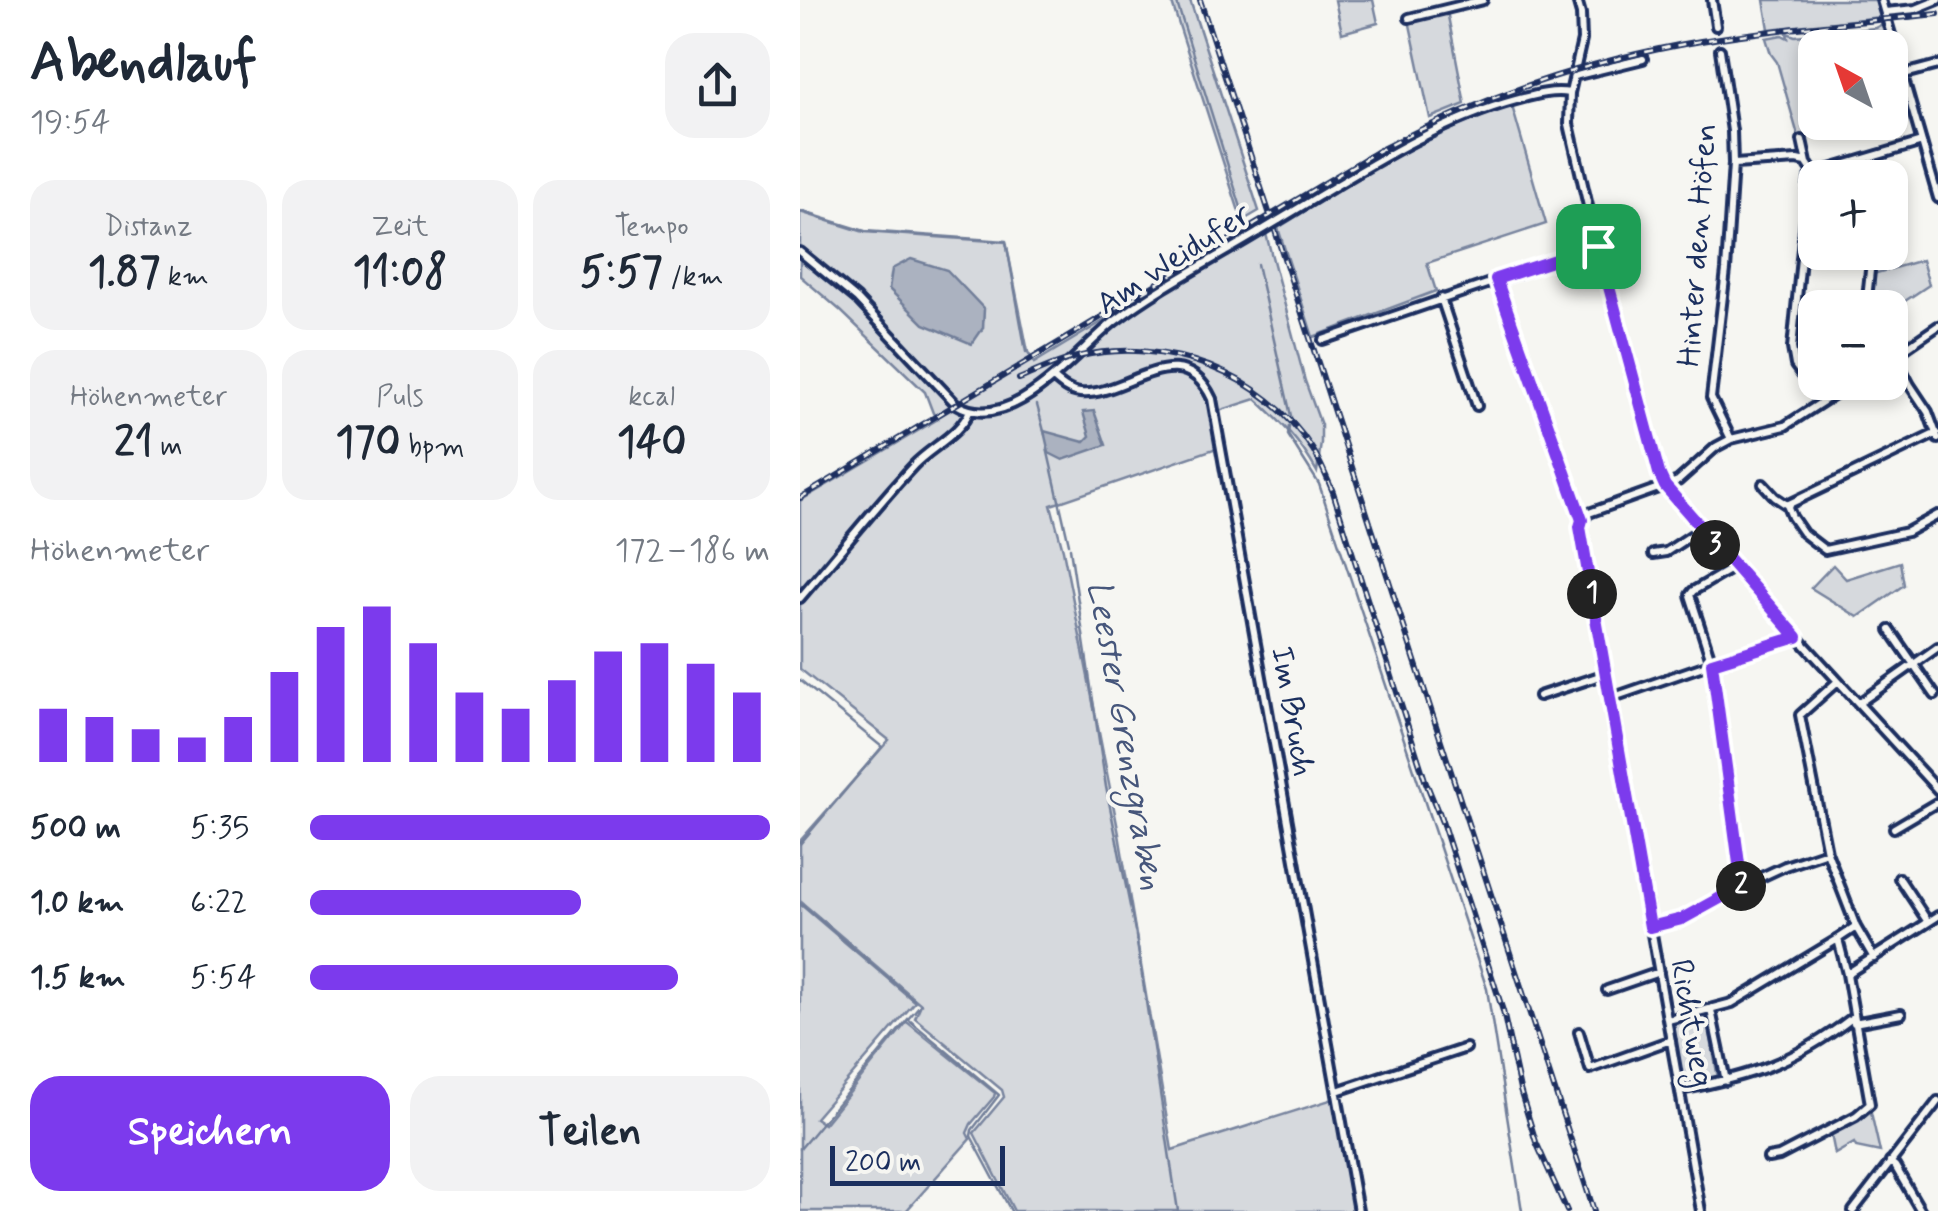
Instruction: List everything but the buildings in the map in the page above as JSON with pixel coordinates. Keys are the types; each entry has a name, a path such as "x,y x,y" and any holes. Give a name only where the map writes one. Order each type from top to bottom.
{"street":[{"path":"1410,18 1483,0"},
{"path":"1577,0 1582,40 1570,93 1569,124 1659,473 1665,486 1734,567 1934,779 1938,790"},
{"path":"1712,0 1716,26"},
{"path":"1881,0 1891,30"},
{"path":"1885,12 1916,10 1938,0"},
{"name":"Hinter den Höfen","path":"1720,50 1733,164 1711,398 1731,439"},
{"path":"1574,76 1643,60"},
{"path":"1908,73 1938,65"},
{"path":"1908,89 1938,198"},
{"name":"Am Weidufer","path":"970,410 988,412 1023,398 1052,378 1116,321 1375,162 1496,106 1555,91 1570,93"},
{"path":"1802,140 1807,160"},
{"path":"1863,160 1922,142"},
{"path":"1733,164 1798,160"},
{"path":"1323,340 1598,246"},
{"path":"800,252 857,299 944,392 970,410 962,424 911,468 800,598"},
{"path":"1800,270 1792,348 1795,365 1822,402"},
{"name":"Richtweg","path":"1496,279 1582,520 1580,527 1701,1211"},
{"path":"1441,298 1477,406"},
{"path":"1908,347 1938,326"},
{"name":"Im Bruch","path":"1052,378 1067,390 1082,394 1158,370 1177,369 1208,388 1358,1211"},
{"path":"1788,504 1937,436 1928,412 1908,382"},
{"path":"1582,520 1589,513 1678,481 1731,439 1785,426 1825,400"},
{"path":"1762,484 1775,498 1788,504 1803,533 1825,550 1907,532 1938,514"},
{"path":"1653,554 1666,552 1701,529"},
{"path":"1734,567 1690,596 1712,663 1742,886"},
{"path":"1890,630 1935,695"},
{"path":"1611,698 1797,637"},
{"path":"1859,703 1938,647"},
{"path":"1539,696 1606,674"},
{"path":"1838,681 1800,716 1827,852 1856,927 1874,958"},
{"path":"1894,828 1938,802"},
{"path":"1650,927 1682,919 1785,866 1827,852"},
{"path":"1899,878 1928,922"},
{"path":"1847,974 1938,916"},
{"path":"1668,1020 1732,1003 1856,927"},
{"path":"1768,1158 1856,1116 1870,1104 1838,940"},
{"path":"1607,990 1659,972"},
{"path":"1711,1010 1726,1081"},
{"path":"1680,1090 1770,1068 1853,1019 1901,1014"},
{"path":"1579,1032 1590,1069 1672,1040"},
{"path":"1336,1091 1466,1048"},
{"path":"1853,1211 1938,1101"},
{"path":"1890,1162 1921,1211"}],"shaded area":[{"path":"1171,0 1190,0 1259,211 1242,221"},
{"path":"1335,0 1373,0 1378,23 1342,33"},
{"path":"1764,0 1876,0 1881,17 1769,29"},
{"path":"1447,11 1465,104 1430,118 1409,20"},
{"path":"1884,23 1886,30 1855,30"},
{"path":"1787,33 1798,36 1798,136 1766,38 1788,38"},
{"path":"1512,106 1546,224 1427,263 1436,291 1313,337 1278,228 1421,144"},
{"path":"800,212 864,232 1006,242 1028,352 1034,363 1219,251 1225,258 1266,234 1305,381 1321,425 1317,472 1290,433 1256,399 1212,413 1217,448 1051,505 1119,834 1172,1150 1333,1099 1355,1211 1014,1211 974,1133 1004,1097 1002,1090 915,1018 921,1004 800,901 800,841 889,740 800,669 800,605 878,513 875,511 800,594 800,501 938,419 925,392 800,276"},
{"path":"911,259 947,270 984,309 983,328 972,344 924,324 889,289 892,269"},
{"path":"1922,260 1929,285 1908,299 1908,290 1872,290 1873,274 1908,270 1908,264"},
{"path":"1094,411 1106,445 1063,460 1049,453 1044,431 1084,442 1090,436 1083,412"},
{"path":"1900,562 1904,585 1858,617 1811,588 1833,565 1846,579"},
{"path":"800,904 915,1002 815,1118 824,1124 907,1022 995,1093 971,1124 967,1133 970,1139 906,1211 800,1211"},
{"path":"1707,1014 1718,1079 1683,1086 1671,1020"},
{"path":"1870,1108 1880,1152 1856,1147 1854,1143 1835,1154 1831,1134"}],"waterway":[{"path":"1176,0 1244,217"},
{"name":"Leester Grenzgraben","path":"800,211 865,231 1006,241 1026,352"},
{"path":"1257,264 1291,416"},
{"name":"Leester Grenzgraben","path":"1037,405 1045,435"},
{"path":"1289,426 1288,435 1319,484 1487,989 1522,1211"},
{"name":"Leester Grenzgraben","path":"1047,448 1069,544"},
{"name":"Leester Grenzgraben","path":"1070,548 1106,787 1135,931"},
{"path":"800,680 882,747 800,844"},
{"path":"800,903 914,1000"},
{"name":"Leester Grenzgraben","path":"1136,936 1178,1211"},
{"path":"920,1005 908,1019 999,1095 971,1136 1011,1211"},
{"path":"800,1149 908,1019"}],"railway":[{"path":"1200,0 1594,1211"},
{"path":"800,498 1376,152 1455,114 1574,70 1658,49 1760,32 1938,14"},
{"path":"1019,379 1070,359 1110,352 1144,351 1177,356 1240,381 1292,423 1313,450 1333,492 1442,822"},
{"path":"1439,812 1503,1011 1536,1142 1567,1211"}],"route":[{"path":"1598,246 1665,486 1797,637 1712,663 1742,886 1682,919 1650,927 1580,527 1582,520 1496,279 1598,246"}]}
